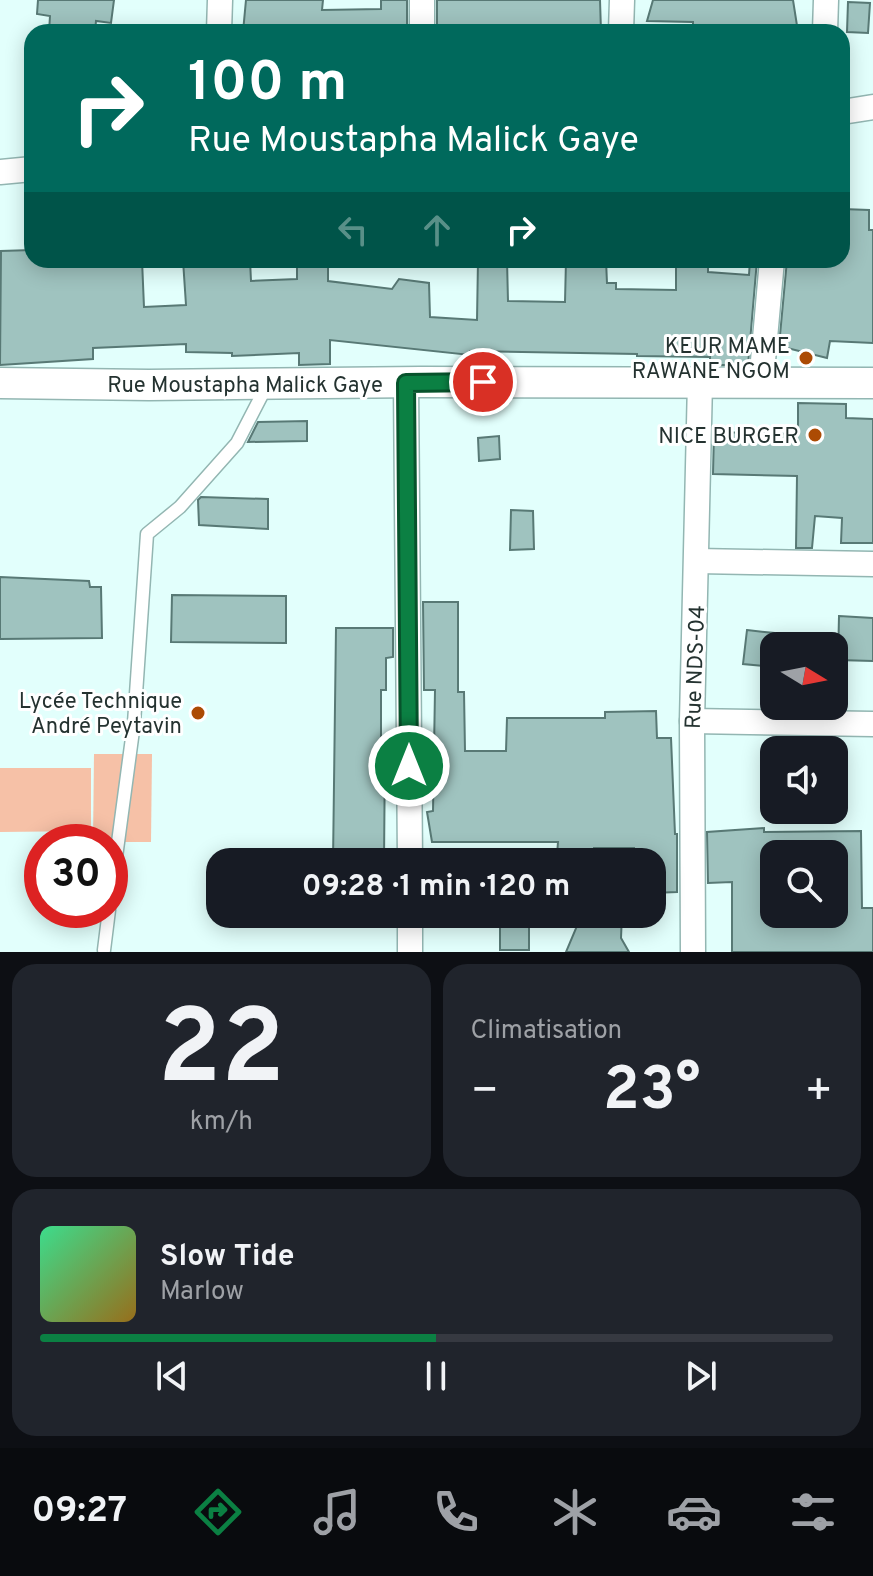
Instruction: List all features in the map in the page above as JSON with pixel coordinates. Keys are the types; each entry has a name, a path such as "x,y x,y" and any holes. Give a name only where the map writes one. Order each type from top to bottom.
{"street":[{"path":"219,24 220,0"},
{"path":"422,0 422,24"},
{"path":"621,24 622,0"},
{"path":"825,24 826,0"},
{"path":"850,111 873,107"},
{"path":"0,172 24,170"},
{"path":"761,383 771,268"},
{"name":"Rue NDS-04","path":"693,952 692,721 700,382"},
{"name":"Rue Moustapha Malick Gaye","path":"0,383 873,383"},
{"path":"406,383 410,848"},
{"path":"697,561 873,564"},
{"path":"692,721 873,724"},
{"path":"410,928 410,952"}],"lane":[{"path":"120,824 134,723 147,534 180,507 237,443 267,385"},
{"path":"104,950 107,928"}],"shaded area":[{"path":"94,754 152,754 151,842 128,842 128,824 93,824"},
{"path":"0,768 91,768 91,824 24,824 24,832 0,832"}],"building":[{"path":"38,0 114,0 111,23 50,24 50,16 37,14"},
{"path":"246,0 323,0 322,10 381,9 381,0 407,0 407,24 244,24"},
{"path":"437,0 600,0 601,24 437,24"},
{"path":"653,0 793,0 797,24 693,24 647,21"},
{"path":"848,2 870,3 868,33 850,32 850,24 847,24"},
{"path":"850,209 869,210 869,230 873,230 873,343 830,341 827,358 779,346 786,268 850,268"},
{"path":"24,250 24,268 142,268 144,307 186,305 184,268 250,268 251,281 297,279 297,268 328,268 328,281 392,289 399,279 429,283 430,317 477,320 478,268 507,268 508,301 565,302 566,268 606,268 607,283 616,283 616,289 676,290 676,268 708,268 708,272 749,275 749,268 756,268 748,365 710,365 710,357 637,354 470,351 470,355 330,340 330,364 299,365 299,353 232,356 232,353 186,352 186,344 93,348 93,359 0,365 1,251"},
{"path":"798,403 846,404 846,418 873,419 873,543 841,543 842,518 815,516 812,548 796,548 797,476 713,474 714,432 798,434"},
{"path":"307,421 307,441 248,442 258,422"},
{"path":"499,436 500,459 479,461 478,438"},
{"path":"201,497 268,499 268,529 199,525 198,500"},
{"path":"511,510 533,511 534,549 510,550"},
{"path":"0,577 89,581 90,587 101,587 102,638 0,639"},
{"path":"172,595 286,596 286,643 171,642"},
{"path":"423,602 458,602 458,692 464,692 465,751 506,751 507,718 605,718 605,712 656,711 657,738 671,738 677,892 666,892 666,848 558,848 558,842 432,842 427,812 433,811 435,690 424,690"},
{"path":"839,616 873,618 873,661 848,660 848,632 839,632"},
{"path":"336,628 393,628 393,657 386,658 386,690 381,690 381,747 385,747 384,848 333,848"},
{"path":"747,630 765,632 760,632 760,666 743,664"},
{"path":"764,828 764,832 861,831 862,908 873,908 873,952 732,952 732,882 708,883 707,832"},
{"path":"500,928 529,928 529,950 500,950"},
{"path":"576,928 621,928 621,938 629,952 566,952"}],"place":[{"name":"KEUR MAME RAWANE NGOM","path":"806,358"},
{"name":"NICE BURGER","path":"815,435"},
{"name":"Lycée Technique André Peytavin","path":"198,713"}],"route":[{"path":"409,766 406,383 483,382"}]}
